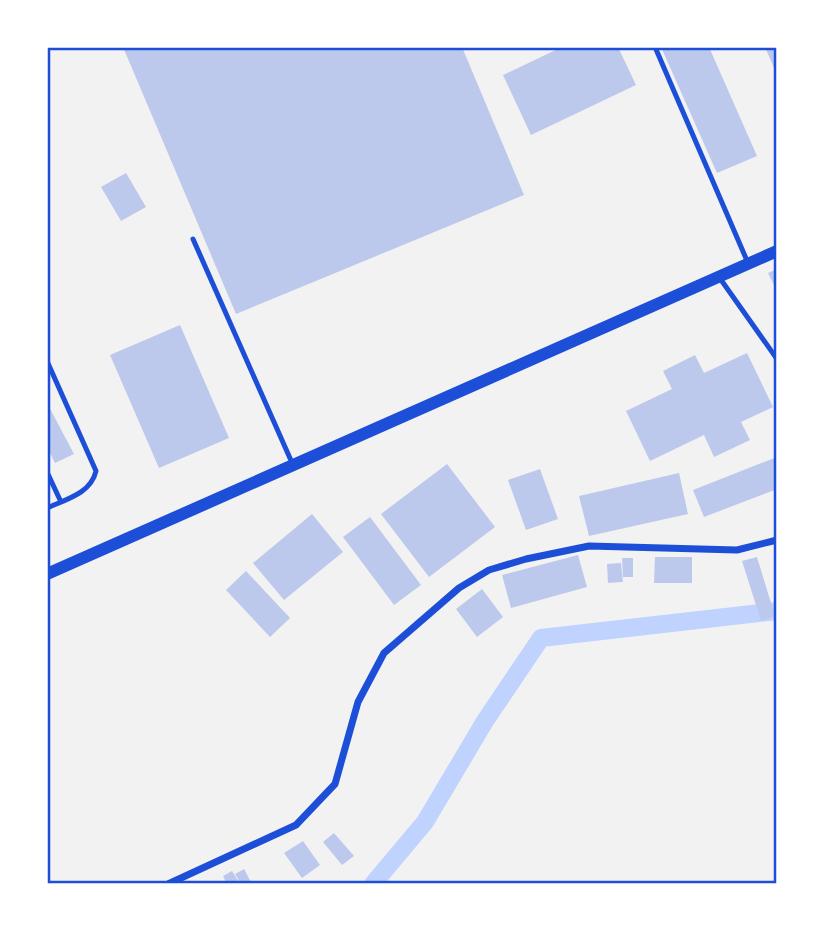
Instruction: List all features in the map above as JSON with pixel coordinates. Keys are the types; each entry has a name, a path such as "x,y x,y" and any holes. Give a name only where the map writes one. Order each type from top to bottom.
{"street":[{"path":"47,574 777,251"},
{"path":"168,884 296,825 313,809 335,784 358,702 384,653 458,588 489,570 589,546 737,550 777,540"}],"lane":[{"path":"655,47 748,264"},
{"path":"193,239 293,465"},
{"path":"719,276 777,359"},
{"path":"47,361 96,471 94,481 81,493 47,508"},
{"path":"47,472 61,502"}],"building":[{"path":"123,47 462,47 524,195 236,314"},
{"path":"562,47 618,47 636,85 531,135 503,75"},
{"path":"661,47 709,47 757,156 717,173"},
{"path":"765,47 777,47 777,75"},
{"path":"126,173 146,207 121,221 101,187"},
{"path":"777,269 777,291 768,273"},
{"path":"180,325 229,438 159,468 110,355"},
{"path":"747,353 773,407 741,422 750,440 714,457 704,435 650,461 626,411 672,389 663,371 695,355 704,373"},
{"path":"47,403 74,454 55,463 47,447"},
{"path":"777,457 777,489 704,517 693,490"},
{"path":"447,464 495,527 429,577 381,514"},
{"path":"540,469 558,519 526,530 508,480"},
{"path":"679,473 688,514 589,536 579,496"},
{"path":"312,514 343,552 284,600 253,563"},
{"path":"370,517 421,585 394,605 343,537"},
{"path":"578,555 587,587 511,608 502,575"},
{"path":"655,557 692,557 692,583 654,583"},
{"path":"757,557 775,616 761,621 742,561"},
{"path":"622,558 633,558 633,577 623,577"},
{"path":"621,563 623,582 608,583 607,564"},
{"path":"246,571 290,618 270,637 226,590"},
{"path":"482,589 503,617 477,637 456,609"},
{"path":"334,833 354,856 342,865 323,842"},
{"path":"303,841 320,865 302,878 284,853"},
{"path":"244,869 252,884 241,884 235,874"},
{"path":"232,871 239,882 227,884 223,876"}],"waterway":[{"path":"373,884 425,822 485,721 541,638 777,611"}]}
